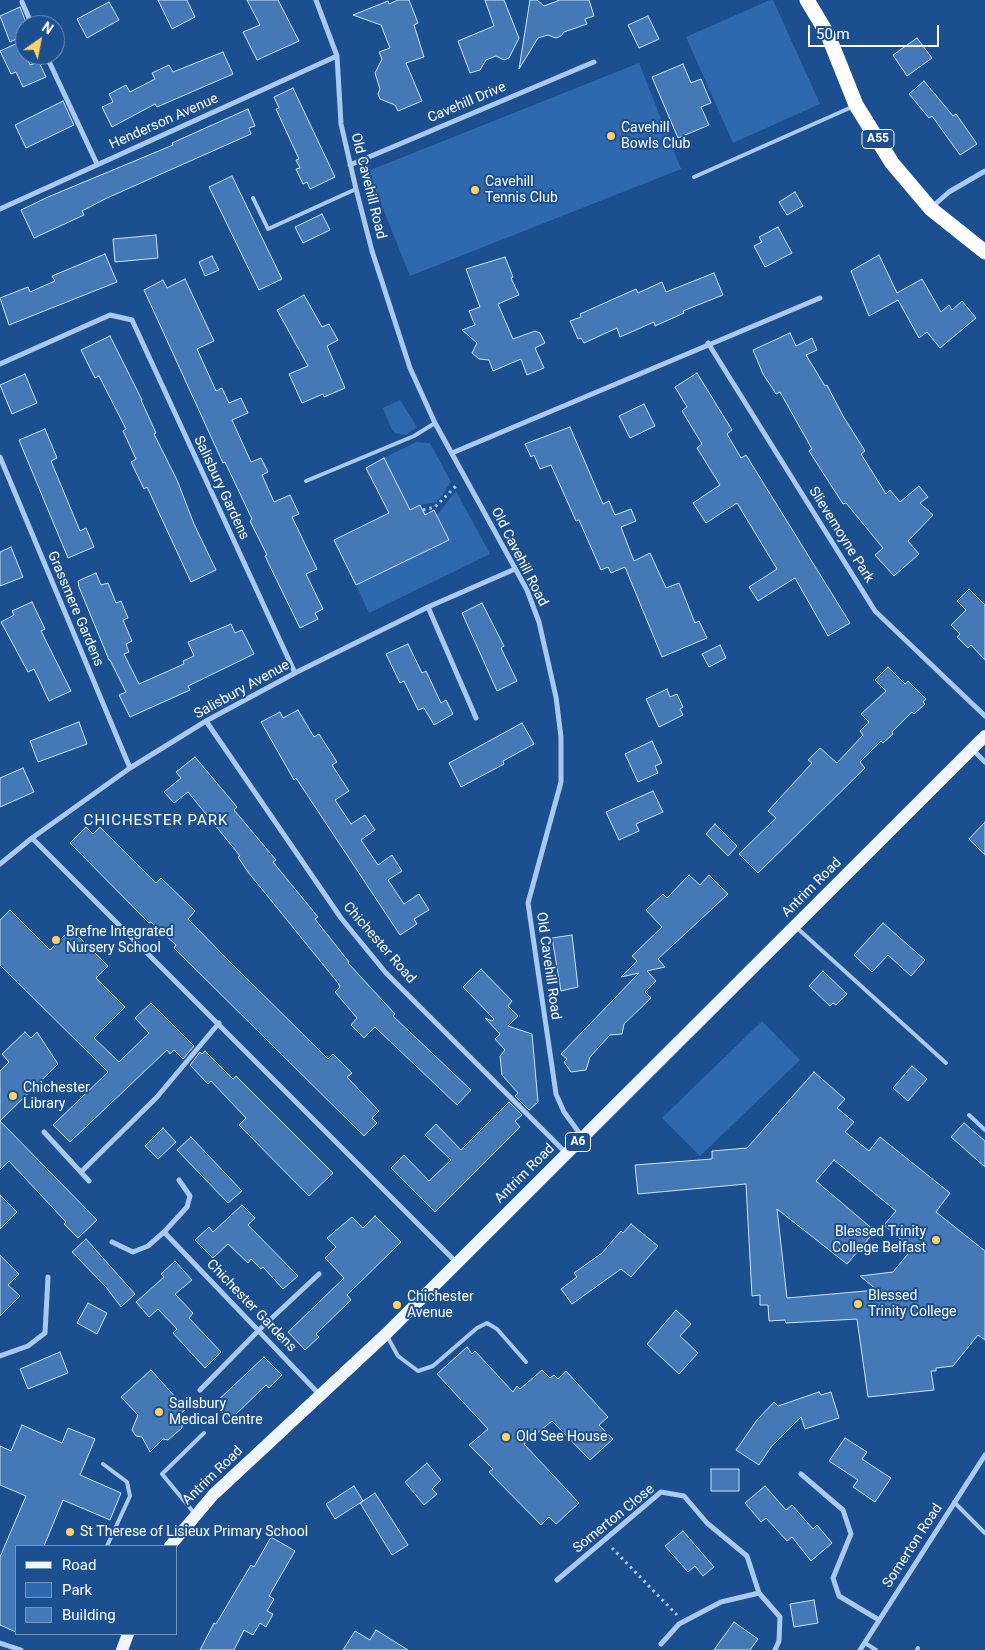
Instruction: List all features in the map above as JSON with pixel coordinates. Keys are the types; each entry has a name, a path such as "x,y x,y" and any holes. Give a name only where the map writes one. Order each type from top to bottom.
{"highway":[{"name":"A55","path":"807,0 828,35 856,105 892,163 931,208 985,252"}],"main road":[{"name":"Antrim Road","path":"171,1545 195,1514 386,1334 985,736"},
{"path":"122,1650 128,1635"}],"street":[{"name":"Old Cavehill Road","path":"316,0 337,56 341,124 356,189 372,251 410,368 436,423 527,590 539,622 556,697 561,737 561,782 528,903 556,1094 564,1112 583,1138"},
{"path":"22,2 28,15"},
{"name":"Henderson Avenue","path":"0,209 337,56"},
{"name":"Cavehill Drive","path":"350,165 594,62"},
{"path":"51,65 97,164"},
{"path":"931,208 949,192 985,171"},
{"path":"452,453 708,343 820,298"},
{"name":"Salisbury Gardens","path":"0,364 110,315 123,316 132,320 295,673"},
{"name":"Slievemoyne Park","path":"708,343 875,611 985,716"},
{"name":"Grassmere Gardens","path":"0,457 130,768"},
{"name":"Salisbury Avenue","path":"0,864 32,838 130,768 206,721 295,673 428,607 515,569"},
{"path":"428,607 476,718"},
{"name":"Chichester Road","path":"206,721 341,918 386,973 566,1154"},
{"path":"972,749 985,762"},
{"path":"32,838 457,1263"},
{"path":"81,1172 157,1097 219,1024"},
{"path":"44,1132 89,1181"},
{"path":"112,1242 133,1252 148,1246 164,1232 187,1207 190,1196 179,1180"},
{"name":"Chichester Gardens","path":"164,1232 321,1396"},
{"path":"200,1390 258,1330 318,1274"},
{"path":"0,1356 28,1346 45,1333 48,1277"},
{"name":"Somerton Road","path":"860,1650 985,1455"},
{"path":"801,1474 843,1510 851,1534 833,1578 839,1596 879,1620"},
{"name":"Somerton Close","path":"557,1580 660,1492 684,1496 708,1523 747,1556 759,1593 780,1617 779,1641 775,1650"},
{"path":"662,1644 684,1622 721,1602 759,1593"},
{"path":"0,1643 21,1650"}],"lane":[{"path":"694,177 856,105"},
{"path":"253,198 268,229 356,189"},
{"path":"306,481 414,436 436,423"},
{"path":"795,927 946,1063"},
{"path":"969,1115 985,1130"},
{"path":"386,1334 398,1356 418,1371 433,1366 477,1328 487,1323 498,1329 526,1362"},
{"path":"195,1514 162,1474 204,1433"},
{"path":"103,1464 127,1482 130,1496 107,1545"},
{"path":"954,1502 985,1533"},
{"path":"865,1643 876,1650"}],"path":[{"path":"423,510 435,507 454,487 466,479"},
{"path":"605,1540 684,1622"}],"green space":[{"path":"773,0 820,104 733,143 686,37"},
{"name":"Cavehill Tennis Club","path":"639,63 681,169 410,276 368,171"},
{"path":"400,400 417,427 406,435 395,433 383,408"},
{"path":"416,442 430,443 451,482 437,502 420,505 410,510 384,458"},
{"path":"456,491 490,554 369,613 356,585 449,540 437,515"},
{"path":"762,1021 800,1060 700,1156 662,1118"}],"building":[{"path":"158,0 187,0 195,17 172,29"},
{"path":"247,0 278,0 299,41 257,60 243,32 260,25"},
{"path":"398,0 409,0 418,23 414,25 424,57 406,63 422,101 398,111 395,105 380,99 378,94 380,89 375,73 382,59 379,52 390,48 381,25 353,15 388,1 389,4"},
{"path":"485,0 504,0 519,38 509,58 504,60 496,56 486,60 480,70 470,73 458,41 494,26"},
{"path":"530,0 537,0 544,6 560,0 589,0 594,16 585,19 587,24 564,32 556,38 548,35 538,38 519,69"},
{"path":"109,2 119,20 87,38 77,19"},
{"path":"20,7 23,15 15,15 15,40 10,42 0,16"},
{"path":"648,16 659,39 639,48 628,25"},
{"path":"917,38 932,58 907,76 893,55"},
{"path":"15,44 15,65 40,65 46,77 23,87 16,72 11,74 0,51"},
{"path":"223,52 233,74 157,107 155,104 112,127 102,107 113,102 109,94 126,85 130,92 155,79 152,73 169,65 173,72"},
{"path":"683,64 691,83 701,79 711,103 701,107 709,125 678,138 652,77"},
{"path":"924,81 953,116 956,114 977,144 960,155 932,116 929,118 909,94"},
{"path":"293,88 335,177 310,189 307,182 303,184 296,169 300,168 296,160 299,159 276,109 279,108 274,97"},
{"path":"63,101 74,125 26,148 15,125"},
{"path":"248,109 255,126 249,128 251,134 107,198 82,211 84,215 34,238 21,210 173,145 172,143"},
{"path":"232,176 282,279 259,290 209,187"},
{"path":"795,192 803,206 787,215 779,202"},
{"path":"322,214 330,230 303,243 295,227"},
{"path":"778,227 792,253 765,267 754,246 762,242 759,237"},
{"path":"156,235 158,258 115,262 113,239"},
{"path":"105,254 117,282 9,325 0,298 28,287 30,292 55,281 52,276"},
{"path":"879,255 897,293 922,279 941,312 949,305 952,310 962,301 976,318 940,348 927,332 919,338 898,300 869,316 851,271"},
{"path":"212,256 219,270 205,276 199,262"},
{"path":"505,257 513,277 511,278 519,295 498,304 513,339 535,331 540,333 545,343 535,348 544,368 527,375 521,359 493,371 489,360 479,359 472,353 477,343 462,330 475,325 469,311 480,307 466,269"},
{"path":"714,273 723,295 683,311 684,313 655,326 654,322 620,337 617,328 584,343 581,338 578,339 570,321 581,317 580,314 636,289 638,293 662,282 666,292"},
{"path":"185,279 214,341 197,349 216,391 222,388 229,403 241,398 248,413 232,420 251,462 261,458 268,472 262,475 274,502 290,495 299,514 292,517 317,569 306,574 323,609 315,613 318,619 300,628 265,556 267,555 250,521 252,519 225,462 223,463 144,290 163,280 167,288"},
{"path":"304,295 322,327 329,324 338,340 327,346 345,388 324,397 323,394 302,403 289,374 308,366 277,310"},
{"path":"790,333 796,346 812,338 817,350 806,355 825,386 827,385 843,416 865,451 861,454 886,494 890,490 900,502 919,486 928,497 920,503 933,515 908,541 919,554 894,576 875,555 883,548 846,503 843,504 809,451 812,449 780,392 776,394 763,374 753,350"},
{"path":"110,336 142,400 156,433 154,434 177,480 194,524 216,570 191,582 147,487 144,489 131,462 136,459 123,431 126,429 99,376 95,378 81,350"},
{"path":"697,373 732,430 727,434 741,458 746,455 850,623 828,636 795,578 758,601 749,587 777,569 737,503 706,523 693,503 720,485 697,448 702,444 682,411 687,407 675,387"},
{"path":"25,374 37,403 12,414 0,385"},
{"path":"644,404 655,426 630,438 619,416"},
{"path":"570,427 603,504 609,501 615,515 631,509 636,521 621,527 634,561 650,553 666,588 679,583 695,623 699,621 707,638 662,657 625,567 611,573 608,567 601,570 579,520 576,521 551,465 540,469 534,455 531,457 525,444"},
{"path":"45,429 57,458 51,461 80,531 86,528 94,547 68,558 19,440"},
{"path":"384,458 410,510 420,505 425,515 434,510 449,540 356,585 334,540 389,513 366,468"},
{"path":"11,547 23,577 0,586 0,552"},
{"path":"96,573 101,585 108,583 116,603 121,601 128,618 123,620 132,641 126,644 129,652 124,654 139,684 184,664 183,661 194,656 188,642 231,624 235,633 242,630 254,654 188,686 190,690 130,717 119,695 126,692 109,660 79,587 78,581"},
{"path":"969,589 985,605 985,660 971,645 968,648 957,637 960,634 951,625 966,610 957,601"},
{"path":"32,602 45,629 41,631 71,691 49,701 34,669 28,672 1,622 14,615 12,611"},
{"path":"482,603 504,646 501,648 517,681 497,691 462,613"},
{"path":"408,644 422,673 426,671 441,703 446,700 453,714 434,725 424,708 418,710 404,681 400,683 386,654"},
{"path":"720,645 726,658 709,667 702,654"},
{"path":"888,667 905,684 908,681 926,699 923,702 925,704 914,714 912,712 892,732 893,734 883,743 881,741 860,762 865,768 758,873 739,854 776,818 768,811 812,763 808,760 820,748 837,763 863,735 860,731 869,722 861,714 886,691 875,680"},
{"path":"667,689 670,697 677,694 683,707 680,709 683,715 659,727 646,699"},
{"path":"298,710 314,737 319,734 337,762 332,765 349,791 335,800 351,824 365,815 375,830 361,840 378,865 392,855 402,871 388,880 404,904 419,894 429,910 414,919 417,924 400,935 296,778 294,780 261,722 280,712 283,718"},
{"path":"79,722 87,744 38,762 30,741"},
{"path":"522,723 534,744 503,761 504,764 461,787 449,763"},
{"path":"652,741 662,763 655,766 658,773 638,782 625,754"},
{"path":"195,757 237,807 234,810 276,860 273,862 318,917 315,919 348,963 395,1014 393,1016 471,1090 457,1105 375,1027 364,1038 351,1025 357,1018 335,992 340,987 338,983 248,872 238,857 240,856 188,792 174,803 164,792 181,778 176,772"},
{"path":"23,768 34,792 0,807 0,778"},
{"path":"653,791 663,812 636,824 639,831 619,840 606,812"},
{"path":"985,822 985,855 969,839"},
{"path":"715,824 737,846 728,856 706,834"},
{"path":"86,827 93,834 100,827 156,883 161,878 195,911 188,919 229,961 328,1059 333,1054 352,1073 347,1077 379,1111 372,1118 377,1123 364,1136 174,948 176,945 151,922 149,923 70,843"},
{"path":"689,875 700,885 709,875 728,894 658,959 665,967 647,971 656,981 645,992 651,998 624,1024 622,1034 610,1035 590,1057 586,1070 571,1072 564,1062 567,1059 561,1054 639,973 621,977 637,961 632,956 662,927 646,910 663,894 667,898"},
{"path":"10,910 50,950 71,929 108,966 96,978 125,1007 94,1038 119,1062 149,1033 135,1018 151,1003 194,1046 183,1059 174,1050 170,1054 167,1050 70,1142 53,1125 108,1072 0,965 0,920"},
{"path":"883,923 925,960 911,976 888,955 872,972 854,955"},
{"path":"572,935 578,987 561,991 552,938"},
{"path":"481,969 512,1001 508,1006 518,1016 508,1026 532,1034 538,1102 529,1110 515,1096 518,1093 502,1075 500,1056 505,1050 495,1039 500,1034 485,1018 492,1021 494,1019 463,987"},
{"path":"823,971 847,994 836,1005 833,1003 830,1006 809,986"},
{"name":"Chichester Library","path":"25,1032 31,1038 37,1032 58,1064 0,1121 0,1071 9,1062 2,1054"},
{"path":"205,1051 233,1079 236,1076 333,1173 309,1196 239,1125 246,1118 211,1081 208,1084 190,1065 200,1052 202,1054"},
{"path":"912,1066 927,1079 908,1101 893,1088"},
{"name":"Blessed Trinity College Belfast","path":"814,1072 845,1099 837,1108 854,1122 845,1132 869,1151 880,1137 950,1193 936,1212 985,1251 985,1340 978,1335 953,1366 936,1368 936,1371 931,1371 934,1390 868,1397 857,1319 786,1323 785,1320 769,1321 768,1305 760,1305 760,1295 752,1296 746,1184 638,1194 635,1165 712,1159 712,1151 747,1148","holes":["834,1160 896,1211 884,1225 912,1249 893,1272 860,1276 877,1290 787,1298 777,1209 847,1264 875,1231 816,1181"]},
{"path":"509,1102 522,1115 515,1121 520,1127 435,1212 391,1168 404,1155 429,1181 451,1160 425,1135 436,1124 461,1150"},
{"path":"0,1121 97,1220 78,1238 64,1224 66,1222 9,1161 0,1170"},
{"path":"964,1123 985,1141 985,1167 951,1137"},
{"path":"163,1128 176,1142 158,1159 145,1146"},
{"path":"191,1137 242,1191 228,1203 177,1150"},
{"path":"0,1195 17,1212 0,1229"},
{"path":"242,1205 255,1218 248,1225 298,1276 283,1289 263,1267 261,1269 251,1259 248,1263 228,1244 213,1258 195,1240 209,1227 213,1232"},
{"path":"375,1216 401,1242 347,1295 351,1300 316,1334 319,1337 305,1350 288,1332 344,1278 325,1258 336,1247 327,1238 352,1217 363,1228"},
{"path":"631,1224 658,1246 631,1277 621,1269 572,1304 561,1289 577,1277 574,1273 602,1253 621,1231 623,1233"},
{"path":"86,1239 135,1294 121,1307 106,1287 72,1252"},
{"path":"0,1255 19,1274 8,1285 20,1296 0,1316"},
{"path":"175,1261 192,1280 175,1294 193,1313 189,1318 221,1352 205,1368 173,1333 177,1329 158,1309 149,1317 136,1302 164,1277 161,1274"},
{"path":"88,1303 107,1313 97,1334 77,1323"},
{"path":"676,1310 691,1324 680,1336 698,1353 679,1374 647,1344"},
{"name":"Old See House","path":"467,1347 472,1354 475,1351 513,1392 517,1386 520,1389 542,1370 550,1378 554,1375 558,1379 566,1371 608,1417 599,1425 613,1439 590,1460 552,1421 524,1444 579,1503 556,1524 549,1517 541,1525 489,1472 493,1469 469,1445 488,1429 437,1374"},
{"path":"60,1352 68,1373 28,1389 20,1369"},
{"path":"264,1357 282,1375 269,1388 266,1385 230,1420 214,1404"},
{"name":"Sailsbury Medical Centre","path":"151,1370 186,1409 178,1416 182,1419 182,1428 168,1440 163,1439 150,1452 142,1437 136,1436 132,1430 138,1415 121,1397"},
{"path":"819,1392 821,1395 831,1392 839,1418 805,1429 801,1417 771,1447 759,1465 736,1450 757,1420 774,1402 778,1406"},
{"path":"22,1425 62,1443 68,1428 95,1439 80,1475 121,1493 110,1520 63,1500 44,1545 15,1545 15,1632 0,1625 0,1557 26,1496 0,1485 0,1446 11,1451"},
{"path":"845,1438 867,1452 862,1459 891,1478 875,1502 853,1487 858,1480 829,1461"},
{"path":"427,1463 441,1480 432,1489 437,1494 424,1505 405,1482"},
{"path":"711,1469 739,1469 739,1491 711,1491"},
{"path":"354,1486 363,1501 335,1519 326,1504"},
{"path":"765,1486 786,1510 792,1505 813,1529 817,1525 832,1543 811,1561 792,1537 787,1541 766,1518 761,1522 745,1503"},
{"path":"375,1493 408,1545 392,1555 360,1503"},
{"path":"683,1531 714,1567 703,1576 695,1566 688,1572 665,1546"},
{"path":"271,1537 295,1551 269,1596 274,1599 267,1611 273,1614 266,1627 260,1623 253,1635 244,1630 234,1650 200,1650 214,1623 216,1624 251,1565 254,1567"},
{"path":"814,1600 818,1623 794,1627 790,1604"},
{"path":"734,1622 758,1639 750,1650 714,1650"},
{"path":"376,1630 408,1650 343,1650 355,1631 370,1640"}],"place":[{"name":"Cavehill Bowls Club","path":"611,136"},
{"name":"Cavehill Tennis Club","path":"475,190"},
{"name":"Brefne Integrated Nursery School","path":"56,940"},
{"name":"Chichester Library","path":"13,1096"},
{"name":"Blessed Trinity College Belfast","path":"936,1240"},
{"name":"Blessed Trinity College","path":"858,1304"},
{"name":"Chichester Avenue","path":"397,1305"},
{"name":"Sailsbury Medical Centre","path":"159,1412"},
{"name":"Old See House","path":"506,1437"},
{"name":"St Therese of Lisieux Primary School","path":"70,1532"}],"district":[{"name":"CHICHESTER PARK","path":"156,821"}]}
